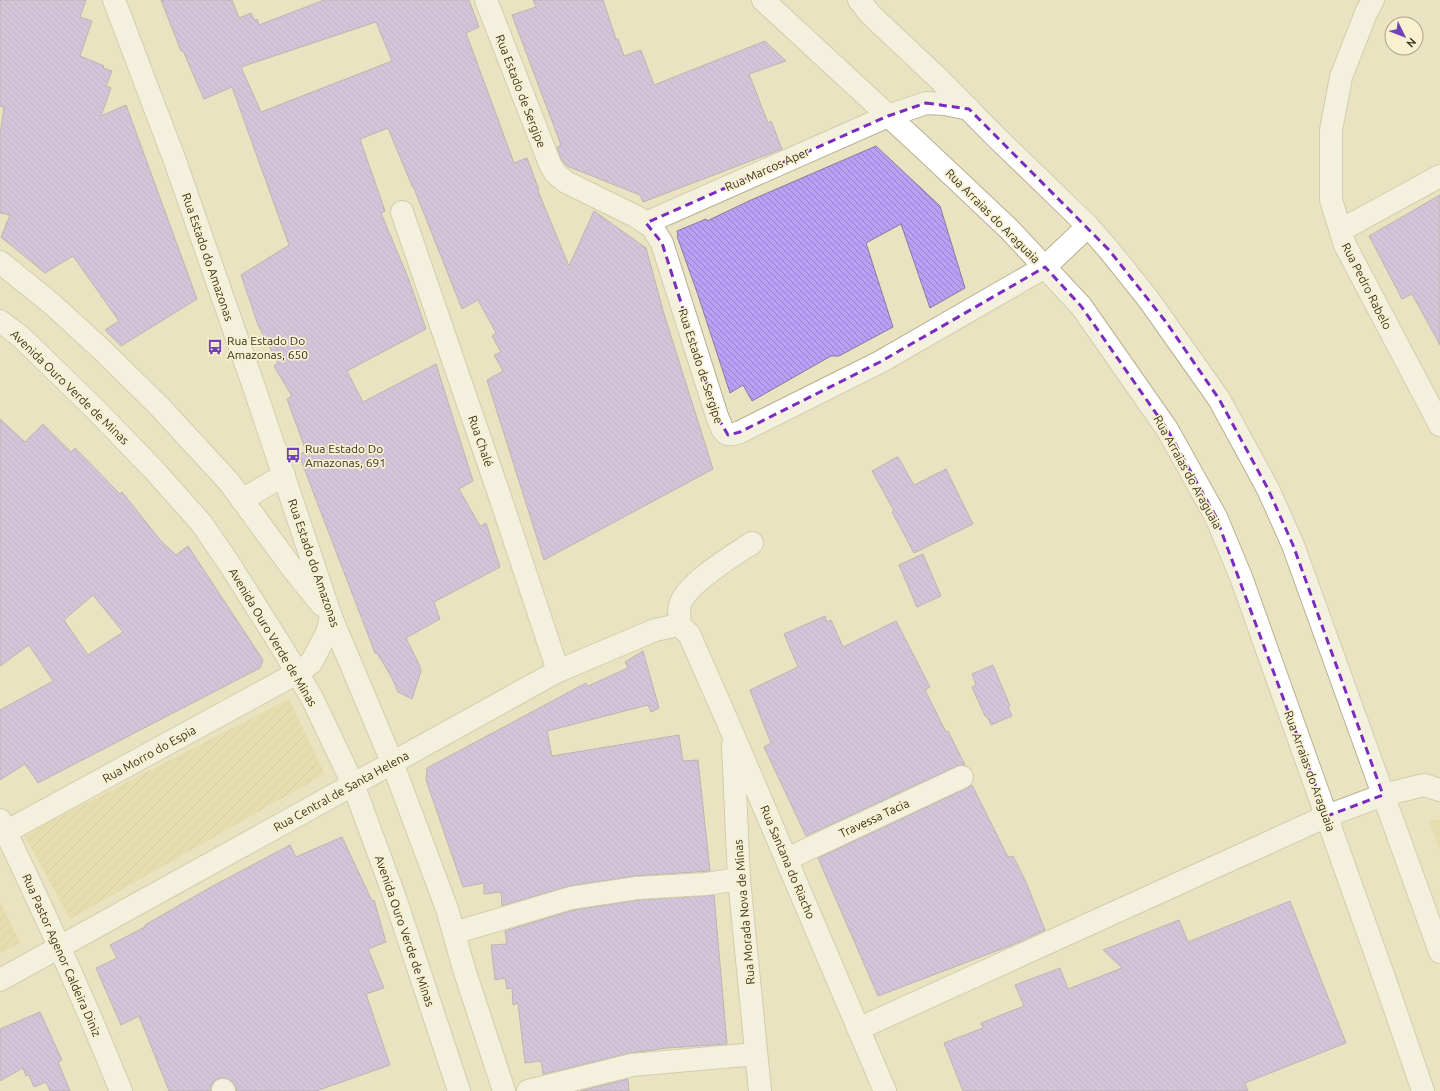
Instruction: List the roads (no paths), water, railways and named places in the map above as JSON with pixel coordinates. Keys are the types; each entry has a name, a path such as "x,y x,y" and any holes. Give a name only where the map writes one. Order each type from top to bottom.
{"street":[{"name":"Rua Estado do Amazonas","path":"114,0 175,161 332,617 392,762"},
{"name":"Rua Estado de Sergipe","path":"486,0 555,174 566,182 637,217 652,227 662,243 717,416 723,430 728,435 733,435 740,432 880,362 1045,267 1088,226"},
{"name":"Rua Arraias do Araguaia","path":"763,0 1010,229 1081,306 1167,429 1216,517 1240,577 1327,816 1423,1091"},
{"path":"859,0 870,14 940,80 1024,165 1088,226 1149,300 1219,400 1268,489 1293,545 1440,952"},
{"name":"Rua Pedro Rabelo","path":"1373,0 1341,77 1331,130 1331,200 1345,245 1438,416"},
{"name":"Rua Marcos Aper","path":"646,223 888,116 926,103 945,104 969,109"},
{"path":"1341,230 1440,176"},
{"name":"Rua Chalé","path":"402,212 558,671"},
{"path":"0,262 52,304 101,348 159,406 229,482 292,568 332,617"},
{"name":"Avenida Ouro Verde de Minas","path":"0,321 21,337 96,409 154,470 202,524 230,565 312,698 353,784 394,895 458,1091"},
{"path":"242,500 284,475"},
{"path":"685,630 680,604 687,592 700,579 752,543"},
{"name":"Rua Morro do Espia","path":"2,829 297,673 311,663 327,633 332,617"},
{"name":"Rua Central de Santa Helena","path":"0,980 558,671 655,630 674,626 685,630"},
{"name":"Rua Santana do Riacho","path":"685,630 732,732 885,1091"},
{"name":"Rua Morada Nova de Minas","path":"732,732 739,879 760,1091"},
{"path":"392,762 447,910 464,969 504,1091"},
{"name":"Travessa Tacia","path":"786,859 962,777"},
{"path":"858,1028 1327,816 1383,795 1424,785 1440,790"},
{"name":"Rua Pastor Agenor Caldeira Diniz","path":"2,829 60,947 121,1091"},
{"path":"454,933 571,898 637,888 706,884 739,879"},
{"path":"528,1091 632,1065 756,1054"}],"place":[{"name":"Rua Estado Do Amazonas, 650","path":"215,347"},
{"name":"Rua Estado Do Amazonas, 691","path":"293,455"}]}
